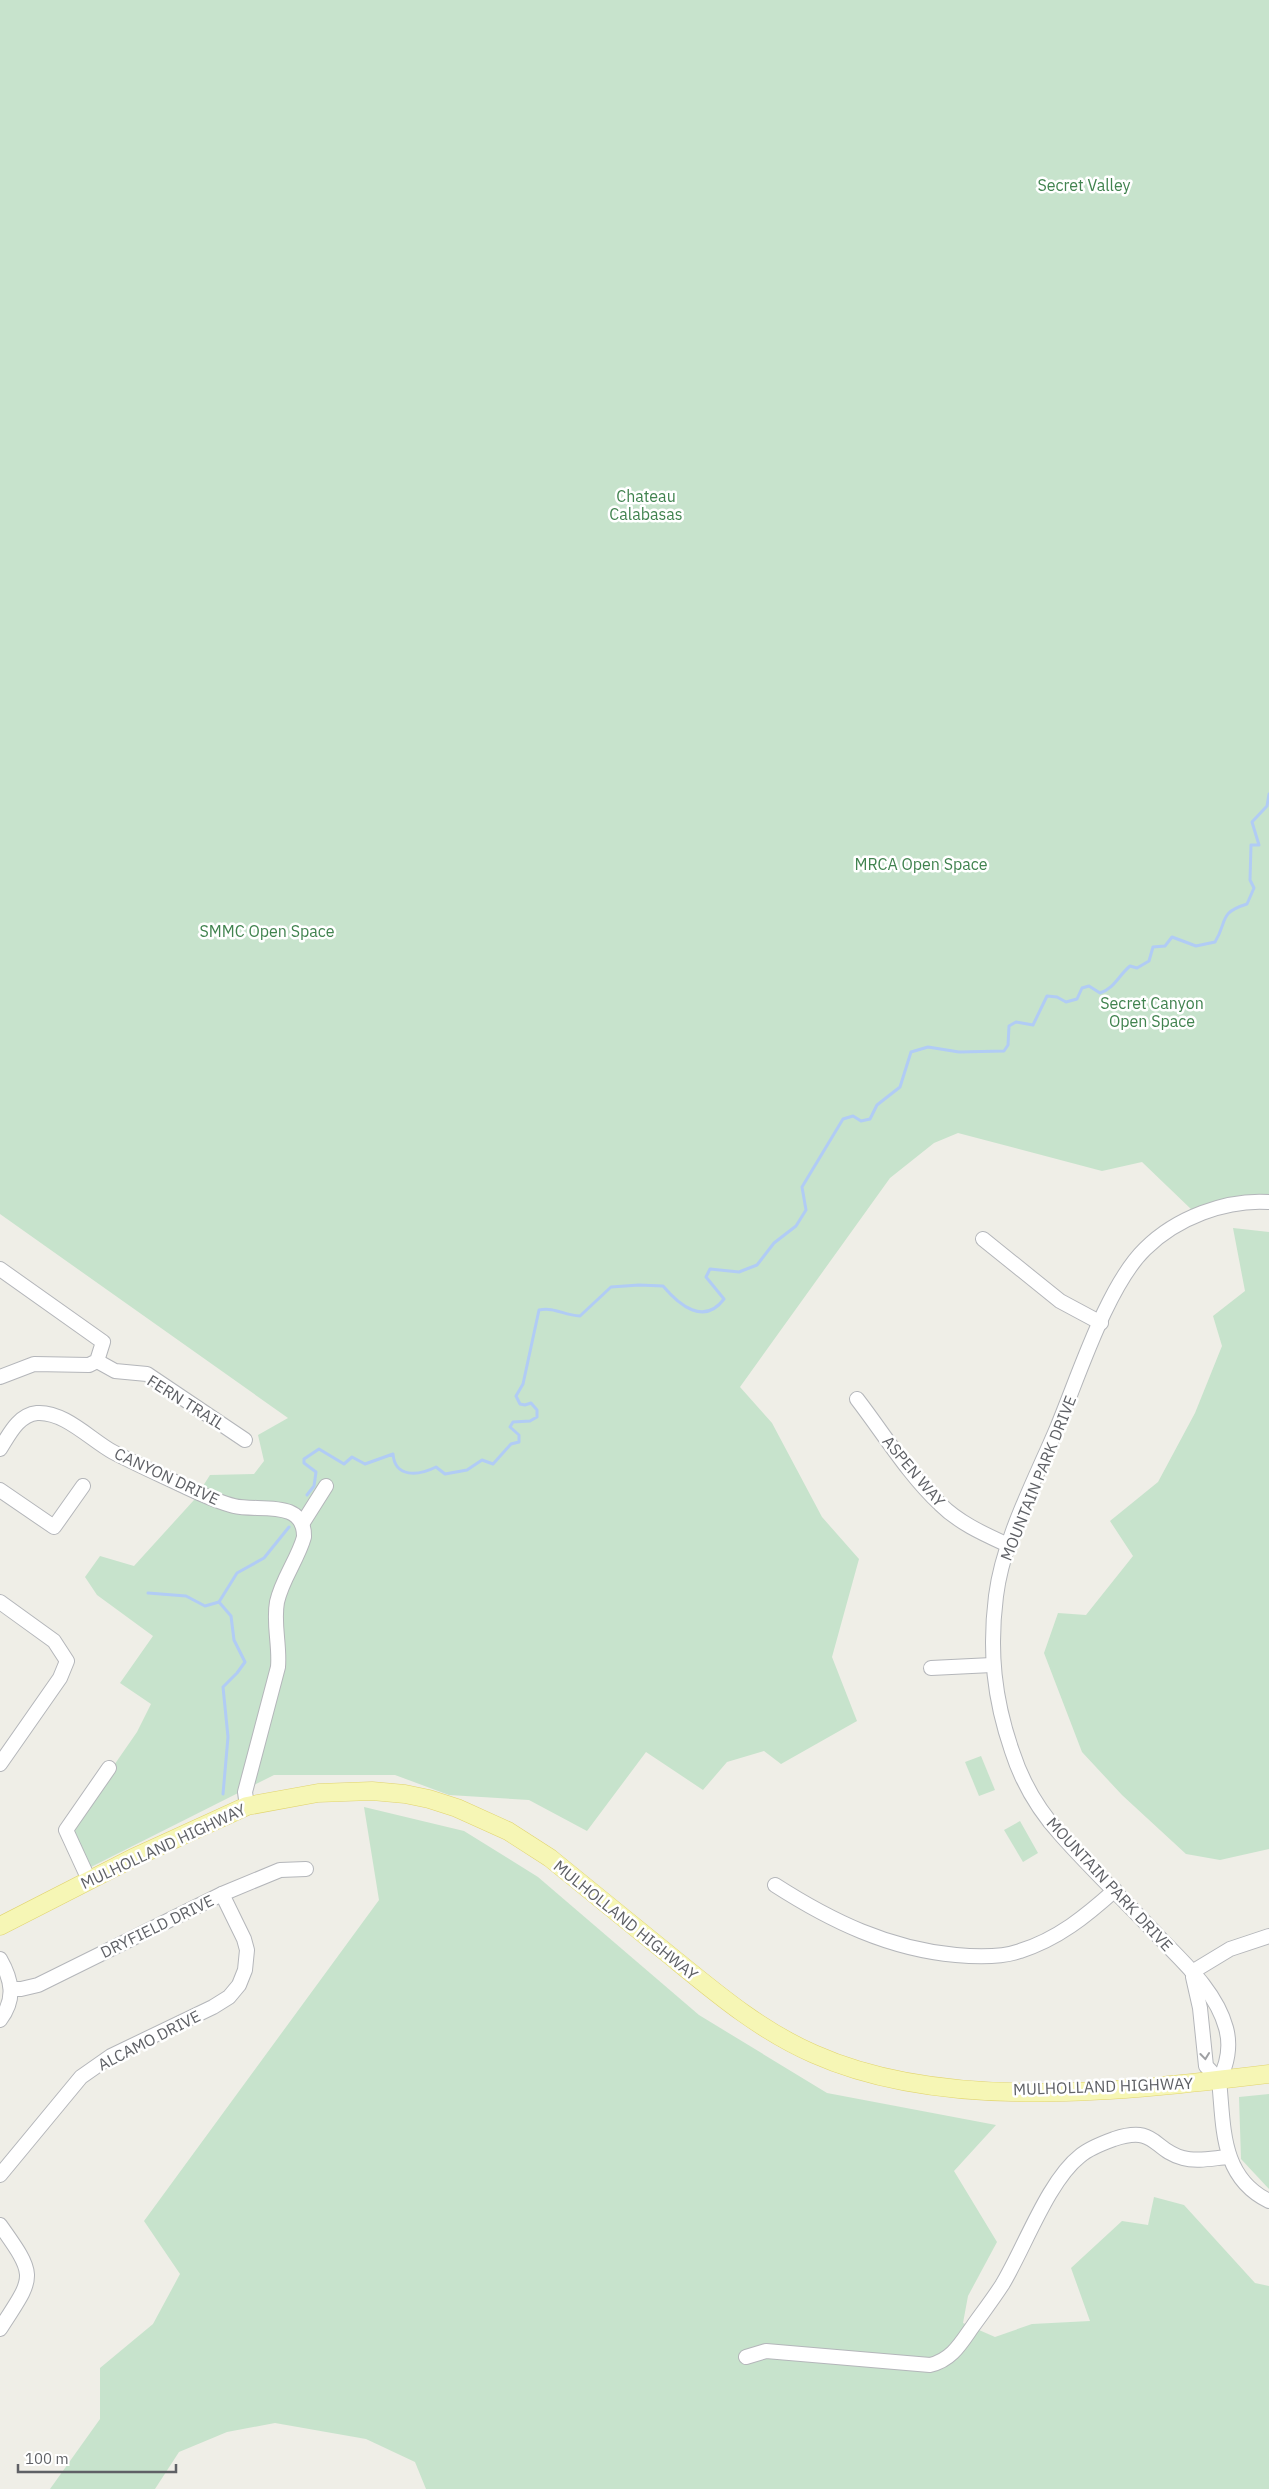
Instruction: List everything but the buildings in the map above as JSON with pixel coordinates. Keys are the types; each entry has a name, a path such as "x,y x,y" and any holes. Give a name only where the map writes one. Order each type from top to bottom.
{"main road":[{"name":"MULHOLLAND HIGHWAY","path":"0,1926 89,1880 247,1806 318,1793 353,1791 405,1794 457,1808 508,1831 550,1858 743,2014 813,2054 859,2071 895,2080 935,2086 1008,2090 1099,2090 1269,2074"}],"street":[{"name":"MOUNTAIN PARK DRIVE","path":"1218,2080 1227,2064 1225,2026 1215,2003 1192,1972 1060,1834 1037,1803 1020,1774 1002,1720 992,1665 996,1592 1008,1545 1101,1322 1127,1271 1145,1249 1169,1230 1194,1216 1220,1207 1256,1201 1269,1202"},
{"path":"983,1239 1060,1301 1101,1322"},
{"path":"0,1269 102,1340 97,1361 89,1365 34,1364 0,1377"},
{"name":"FERN TRAIL","path":"97,1361 115,1371 147,1374 244,1440"},
{"name":"ASPEN WAY","path":"857,1399 922,1485 940,1505 971,1528 1008,1545"},
{"name":"CANYON DRIVE","path":"0,1449 16,1425 24,1418 35,1413 47,1414 62,1420 112,1451 212,1499 248,1509 281,1509 294,1514 302,1524"},
{"path":"0,1490 54,1528 83,1486"},
{"path":"247,1806 245,1792 278,1667 279,1656 275,1620 278,1599 302,1543 304,1530 302,1524 326,1486"},
{"path":"0,1602 54,1641 68,1661 60,1678 0,1764"},
{"path":"931,1668 992,1665"},
{"path":"89,1880 66,1830 109,1768"},
{"name":"DRYFIELD DRIVE","path":"11,1988 21,1990 38,1985 222,1894 280,1870 306,1869"},
{"path":"775,1885 854,1930 918,1950 970,1956 993,1956 1018,1952 1042,1943 1086,1916 1115,1890"},
{"name":"ALCAMO DRIVE","path":"0,2175 81,2077 111,2056 213,2007 229,1997 239,1985 245,1970 247,1950 244,1939 222,1894"},
{"path":"1269,1936 1230,1948 1192,1972 1202,2027 1206,2066 1218,2080 1228,2157 1243,2183 1269,2201"},
{"path":"0,1959 9,1974 12,2000 0,2020"},
{"path":"1202,2027 1225,2026"},
{"path":"746,2356 766,2351 930,2365 940,2362 955,2351 1002,2286 1054,2187 1064,2172 1080,2155 1113,2140 1140,2135 1150,2137 1182,2158 1202,2160 1228,2157"},
{"path":"0,2225 22,2256 28,2274 27,2285 0,2329"}],"green space":[{"path":"0,0 1269,0 1269,1204 1193,1211 1142,1162 1102,1171 958,1133 934,1143 890,1178 740,1387 772,1423 822,1517 859,1559 832,1657 857,1721 781,1764 764,1751 727,1762 703,1790 646,1752 587,1831 529,1800 449,1795 395,1775 274,1775 91,1867 75,1840 73,1834 74,1823 137,1732 151,1704 120,1683 153,1636 97,1595 85,1577 100,1556 134,1566 194,1500 210,1475 254,1474 264,1461 258,1435 288,1418 0,1214"},
{"path":"1233,1228 1269,1232 1269,1849 1220,1860 1186,1854 1122,1795 1082,1752 1044,1653 1058,1613 1086,1615 1133,1556 1110,1521 1158,1482 1195,1413 1222,1346 1213,1316 1245,1291"},
{"path":"981,1756 995,1790 979,1796 965,1762"},
{"path":"364,1807 464,1831 538,1877 699,2015 827,2093 996,2125 954,2171 997,2242 968,2296 963,2323 995,2337 1032,2324 1090,2321 1071,2268 1122,2221 1148,2225 1154,2197 1184,2205 1255,2283 1269,2286 1269,2489 426,2489 415,2462 366,2439 275,2423 227,2432 179,2452 155,2489 50,2489 100,2419 100,2368 153,2324 180,2274 144,2221 379,1900"},
{"path":"1020,1821 1038,1853 1023,1862 1004,1830"},
{"path":"1269,2094 1269,2189 1241,2159 1239,2097"}],"waterway":[{"path":"307,1495 314,1486 316,1472 304,1463 304,1459 319,1449 344,1464 352,1457 365,1464 393,1454 398,1467 408,1473 422,1472 436,1467 445,1474 467,1470 482,1460 493,1464 511,1444 519,1442 519,1435 510,1427 513,1422 530,1421 537,1417 537,1410 531,1403 520,1404 516,1396 523,1384 539,1310 555,1310 580,1316 611,1287 639,1285 663,1286 676,1300 692,1310 700,1312 716,1307 724,1299 706,1277 710,1269 739,1272 757,1265 774,1243 796,1226 806,1210 802,1187 843,1119 853,1116 861,1121 870,1119 877,1105 900,1087 911,1052 928,1047 959,1052 1004,1051 1008,1045 1009,1026 1016,1022 1033,1025 1047,996 1057,997 1066,1002 1077,999 1082,988 1089,986 1100,993 1105,991 1130,966 1137,968 1149,961 1153,947 1165,946 1172,937 1196,946 1215,942 1225,918 1238,907 1247,904 1254,888 1250,880 1251,845 1259,845 1252,822 1267,806 1269,794"},
{"path":"223,1794 228,1737 223,1687 245,1662 234,1640 231,1616 219,1602 237,1573 264,1558 289,1527"},
{"path":"148,1593 186,1596 205,1606 219,1602"}],"park label":[{"name":"Secret Valley","path":"1084,185"},
{"name":"Chateau Calabasas","path":"646,505"},
{"name":"MRCA Open Space","path":"921,864"},
{"name":"SMMC Open Space","path":"267,931"},
{"name":"Secret Canyon Open Space","path":"1152,1012"}]}
